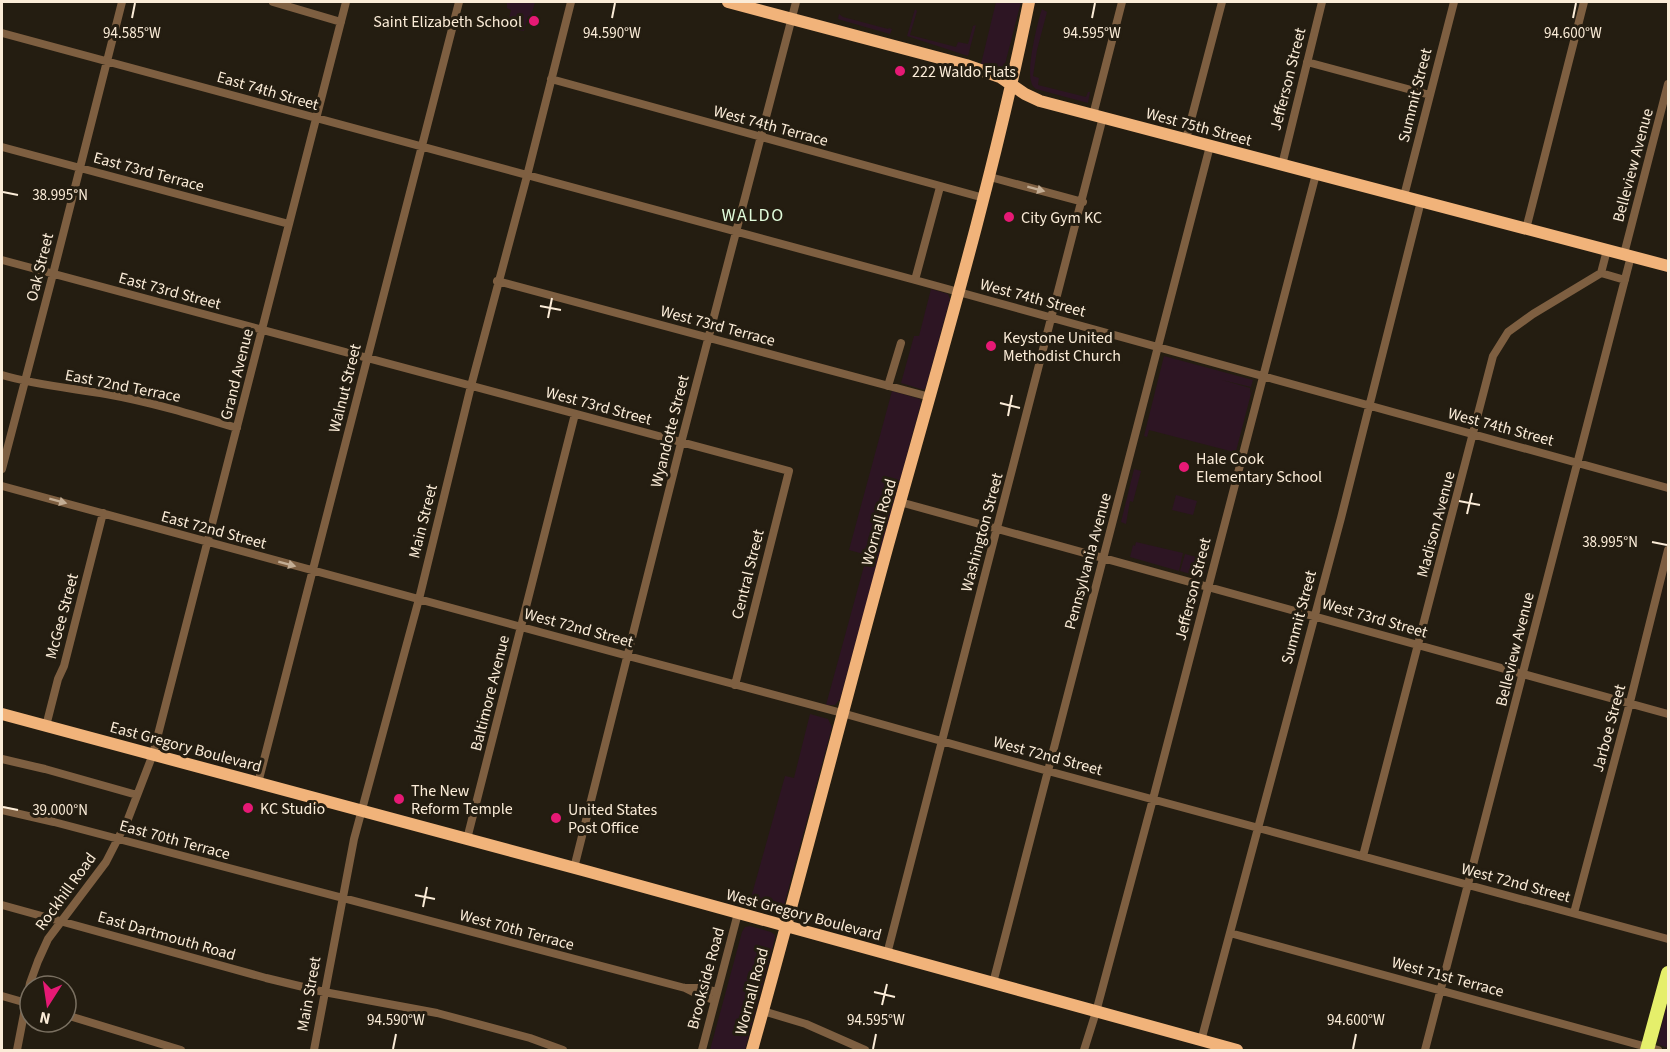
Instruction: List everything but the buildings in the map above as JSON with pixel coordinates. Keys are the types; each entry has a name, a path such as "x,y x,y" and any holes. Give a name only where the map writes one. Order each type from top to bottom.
{"main road":[{"name":"West 75th Street","path":"729,2 966,65 1000,77 1012,87 1040,102 1668,266"},
{"name":"Wornall Road","path":"752,1050 842,713 990,177 1012,87 1029,2"},
{"name":"East Gregory Boulevard","path":"2,714 362,811"},
{"name":"West Gregory Boulevard","path":"362,811 1237,1050"},
{"path":"1651,1050 1668,973"}],"street":[{"name":"Oak Street","path":"2,469 122,2"},
{"path":"273,2 341,22"},
{"name":"Grand Avenue","path":"153,754 346,2"},
{"name":"Walnut Street","path":"258,783 459,2"},
{"name":"Main Street","path":"314,1050 341,898 362,811 419,599 497,281 527,176 571,2"},
{"name":"Wyandotte Street","path":"573,868 796,2"},
{"name":"Washington Street","path":"887,954 1083,202 1122,2"},
{"path":"1185,139 1222,2"},
{"name":"Jefferson Street","path":"1282,165 1322,2"},
{"name":"Summit Street","path":"1404,196 1454,2"},
{"path":"1526,229 1584,2"},
{"name":"East 74th Street","path":"2,33 527,176"},
{"path":"1307,63 1430,95"},
{"name":"West 74th Terrace","path":"550,79 984,198"},
{"name":"Belleview Avenue","path":"1425,1050 1625,280 1628,255 1668,84"},
{"name":"Pennsylvania Avenue","path":"993,983 1210,146"},
{"name":"East 73rd Terrace","path":"2,147 289,224"},
{"name":"Jefferson Street","path":"1084,1050 1153,799 1316,174"},
{"name":"West 74th Street","path":"527,176 915,280 1668,488"},
{"path":"990,177 1083,202"},
{"path":"915,280 940,187"},
{"name":"Summit Street","path":"1201,1041 1341,518 1421,201"},
{"path":"1607,250 1601,273 1625,280"},
{"name":"East 73rd Street","path":"2,260 471,386"},
{"name":"Madison Avenue","path":"1363,856 1493,356 1508,332 1533,314 1601,273"},
{"name":"West 73rd Terrace","path":"497,281 930,397"},
{"path":"888,386 901,342"},
{"name":"East 72nd Terrace","path":"2,375 20,381 136,400 237,428"},
{"name":"West 73rd Street","path":"471,386 789,471"},
{"name":"Baltimore Avenue","path":"467,839 575,414"},
{"name":"Central Street","path":"735,684 789,471"},
{"name":"East 72nd Street","path":"2,486 419,599"},
{"name":"West 73rd Street","path":"900,502 1668,714"},
{"name":"McGee Street","path":"46,726 58,679 64,666 103,513"},
{"name":"Jarboe Street","path":"1574,913 1630,704 1668,550"},
{"name":"West 72nd Street","path":"419,599 1668,939"},
{"name":"Rockhill Road","path":"33,974 48,939 96,878 117,840 153,754"},
{"path":"2,759 137,795"},
{"name":"East 70th Terrace","path":"2,810 341,898"},
{"name":"West 70th Terrace","path":"341,898 685,988 699,995 716,996"},
{"name":"East Dartmouth Road","path":"2,905 266,978 324,992 437,1013 530,1038 563,1050"},
{"name":"Brookside Road","path":"702,1050 738,913"},
{"name":"West 71st Terrace","path":"1230,933 1651,1050"},
{"path":"2,996 18,1001"},
{"path":"763,1011 806,1024 865,1050"},
{"path":"78,1019 181,1050"},
{"name":"Rockhill Road","path":"17,1050 21,1034"}],"shaded area":[{"path":"507,2 535,2 524,31 507,28 511,10 507,8"},
{"path":"996,2 1021,2 1004,68 981,64"},
{"path":"915,9 917,11 910,35 956,47 958,42 968,44 973,26 976,25 968,56 907,36"},
{"path":"1042,9 1047,12 1033,76 1039,78 1038,85 1086,97 1090,92 1088,103 1036,89 1032,85 1031,56"},
{"path":"839,14 892,29 890,34 838,19"},
{"path":"931,289 948,294 950,299 924,390 901,383 914,336 919,336"},
{"path":"1164,356 1253,380 1251,387 1222,380 1250,388 1250,394 1253,386 1234,459 1234,452 1149,430 1147,437 1144,436"},
{"path":"892,391 920,399 921,403 840,699 835,705 826,705 867,555 849,550"},
{"path":"1134,469 1141,471 1133,502 1130,501 1126,524 1121,522"},
{"path":"1176,495 1197,501 1193,515 1172,510"},
{"path":"1136,542 1183,553 1179,571 1130,557"},
{"path":"1185,554 1208,560 1204,578 1180,571"},
{"path":"810,714 828,719 832,727 783,909 774,912 749,905 785,776 794,778"},
{"path":"750,926 771,932 775,938 745,1050 710,1050 742,932 745,927"},
{"path":"1668,999 1668,1048 1660,1045 1658,1041"}],"place":[{"name":"Saint Elizabeth School","path":"534,21"},
{"name":"222 Waldo Flats","path":"900,71"},
{"name":"City Gym KC","path":"1009,217"},
{"name":"Keystone United Methodist Church","path":"991,346"},
{"name":"Hale Cook Elementary School","path":"1184,467"},
{"name":"The New Reform Temple","path":"399,799"},
{"name":"KC Studio","path":"248,808"},
{"name":"United States Post Office","path":"556,818"}],"district":[{"name":"WALDO","path":"753,215"}]}
